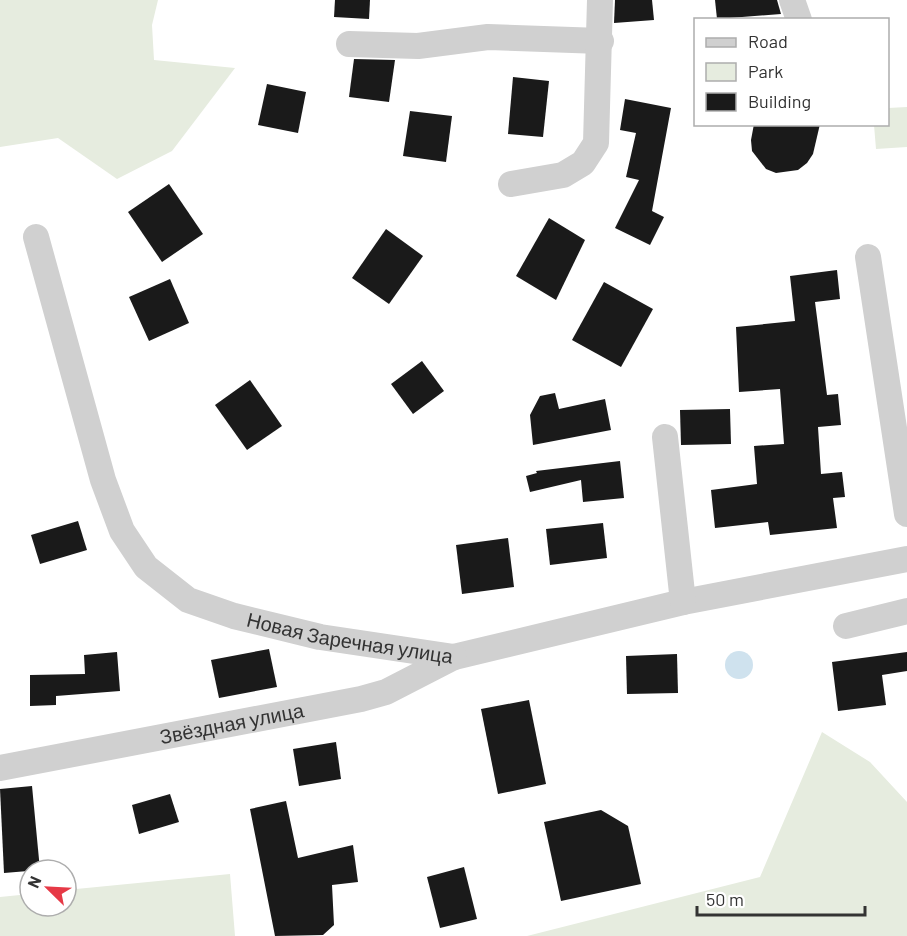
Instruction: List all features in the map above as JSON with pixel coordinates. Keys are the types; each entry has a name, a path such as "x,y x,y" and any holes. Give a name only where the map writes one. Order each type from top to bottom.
{"street":[{"path":"511,184 563,175 583,163 596,143 601,41 600,0"},
{"path":"792,0 798,18"},
{"path":"349,44 418,46 488,37 601,41"},
{"name":"Новая Заречная улица","path":"36,237 103,480 122,531 146,567 188,600 234,616 320,637 454,657 683,602 907,559"},
{"path":"868,257 907,514"},
{"path":"665,437 683,602"},
{"path":"846,626 907,611"},
{"name":"Звёздная улица","path":"0,768 361,699 386,692 454,657"}],"green space":[{"path":"0,0 158,0 152,25 154,60 235,68 172,151 117,179 58,138 0,147"},
{"path":"907,107 907,147 876,149 874,126 889,126 889,108"},
{"path":"822,732 870,762 907,802 907,936 527,936 760,877"},
{"path":"230,874 235,936 0,936 0,897 18,895 18,918 78,918 78,889"}],"water":[{"path":"739,651 749,655 753,665 749,675 739,679 729,675 725,665 729,655"}],"building":[{"path":"335,0 370,0 369,19 334,17"},
{"path":"615,0 652,0 654,20 614,23"},
{"path":"715,0 777,0 781,14 730,18 717,18"},
{"path":"354,59 395,60 389,102 349,97"},
{"path":"513,77 549,81 543,137 508,134"},
{"path":"267,84 306,92 298,133 258,125"},
{"path":"625,99 671,108 652,211 664,217 650,245 615,228 639,180 626,177 636,133 620,130"},
{"path":"410,111 452,116 446,162 403,156"},
{"path":"754,126 820,126 813,154 798,170 776,173 766,169 752,151"},
{"path":"169,184 203,234 162,262 128,212"},
{"path":"549,218 585,240 556,300 516,276"},
{"path":"386,229 423,256 389,304 352,278"},
{"path":"837,270 840,299 815,302 827,395 838,394 841,425 818,427 821,474 842,472 845,497 833,498 837,528 770,535 768,522 715,528 711,490 757,484 754,446 784,444 780,389 739,392 736,327 795,321 790,276"},
{"path":"170,279 189,323 149,341 129,297"},
{"path":"604,282 653,309 621,367 572,340"},
{"path":"422,361 444,391 413,414 391,384"},
{"path":"250,380 282,426 247,450 215,405"},
{"path":"555,393 559,409 605,399 611,430 533,445 530,415 540,396"},
{"path":"730,409 731,444 681,445 680,410"},
{"path":"620,461 624,498 583,502 581,480 530,492 526,476 537,473 536,471"},
{"path":"78,521 87,550 40,564 31,535"},
{"path":"603,523 607,558 550,565 546,529"},
{"path":"508,538 514,587 462,594 456,545"},
{"path":"269,649 277,687 219,698 211,660"},
{"path":"117,652 120,691 56,696 56,705 30,706 30,675 85,674 84,655"},
{"path":"907,652 907,671 882,675 886,705 838,711 832,662"},
{"path":"677,654 678,693 627,694 626,656"},
{"path":"529,700 546,784 498,794 481,709"},
{"path":"336,742 341,779 299,786 293,749"},
{"path":"32,786 39,858 18,858 18,872 4,873 0,789"},
{"path":"170,794 179,822 139,834 132,805"},
{"path":"286,801 298,858 353,845 358,882 332,885 334,925 323,935 275,936 250,809"},
{"path":"601,810 628,826 641,884 561,901 544,822"},
{"path":"464,867 477,919 440,928 427,877"}]}
